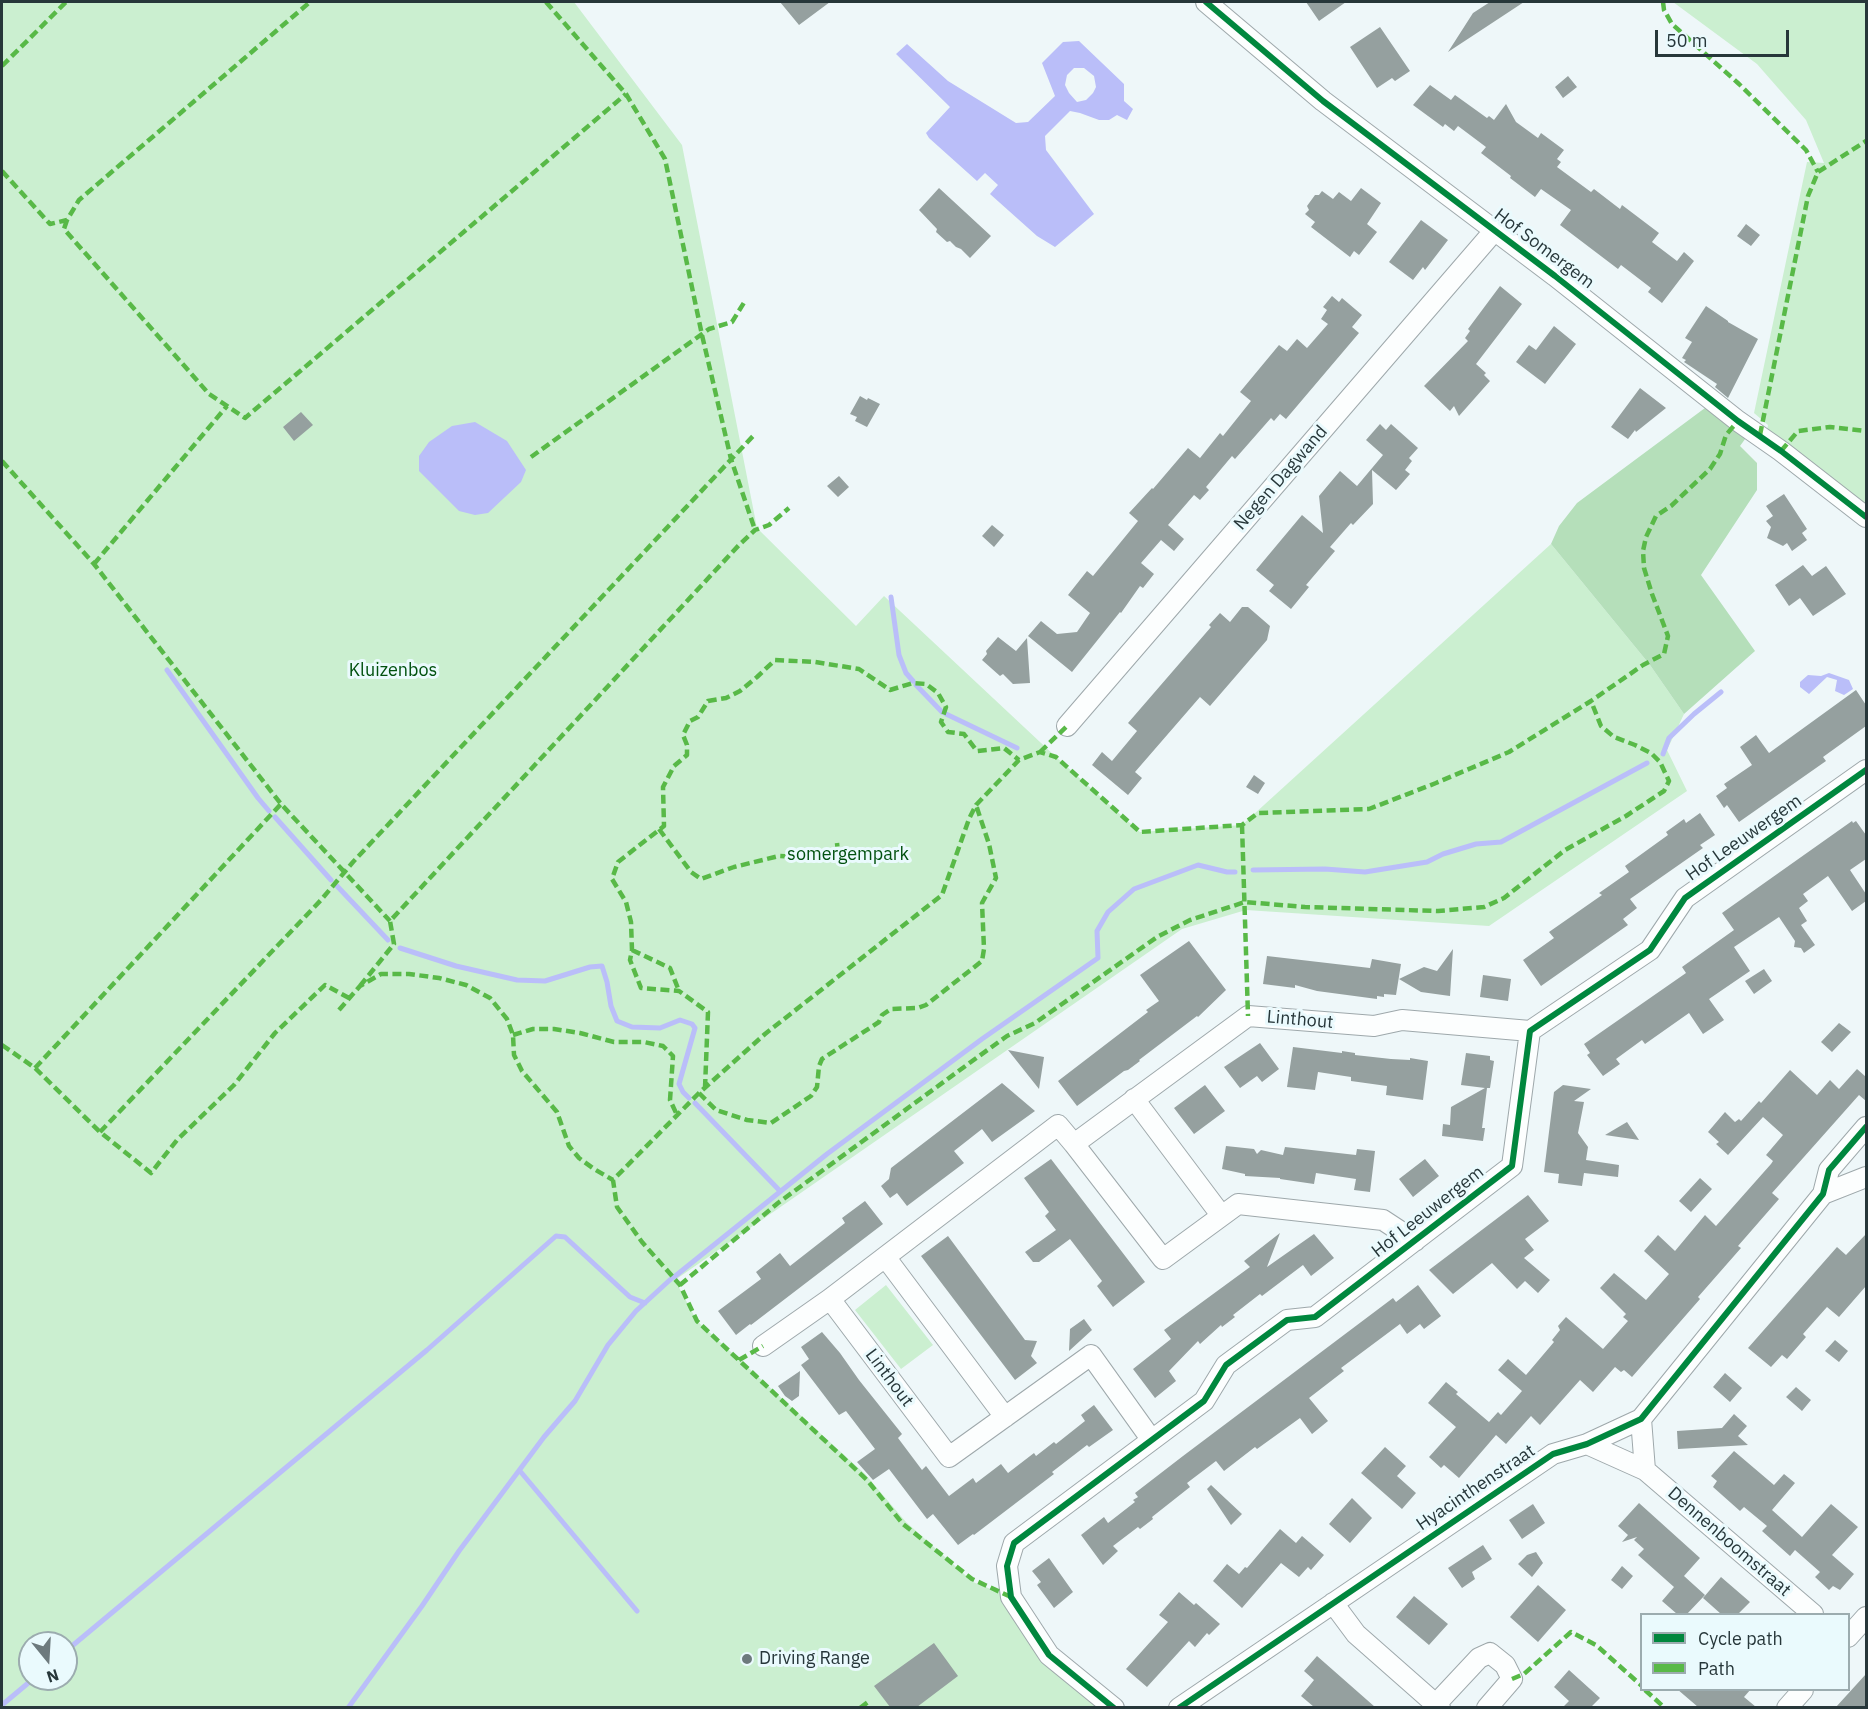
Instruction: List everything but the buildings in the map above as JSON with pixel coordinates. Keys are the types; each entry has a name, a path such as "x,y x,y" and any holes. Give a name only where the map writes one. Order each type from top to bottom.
{"street":[{"name":"Hof Somergem","path":"1206,2 1323,101 1495,230 1738,421 1866,517"},
{"name":"Negen Dagwand","path":"1067,726 1495,230"},
{"name":"Hof Leeuwergem","path":"1114,1707 1049,1655 1011,1597 1007,1566 1014,1543 1204,1401 1226,1365 1287,1320 1315,1317 1512,1166 1530,1031 1650,950 1684,898 1866,770"},
{"name":"Linthout","path":"1074,1144 1248,1016 1374,1026 1402,1020 1530,1031"},
{"path":"1134,1099 1221,1215"},
{"path":"763,1346 886,1258 1058,1125 1163,1259 1238,1204 1383,1220 1415,1241"},
{"name":"Hyacinthenstraat","path":"1179,1707 1553,1454 1587,1444 1641,1419 1823,1194 1829,1170 1866,1127"},
{"name":"Hyacinthenstraat","path":"1823,1194 1866,1177"},
{"path":"886,1258 1005,1417"},
{"name":"Linthout","path":"830,1299 949,1457 1091,1355 1152,1439"},
{"path":"1587,1444 1645,1470 1641,1419"},
{"name":"Dennenboomstraat","path":"1645,1470 1812,1613"},
{"path":"1333,1603 1356,1634 1438,1706 1479,1658 1490,1653 1505,1665 1512,1679 1487,1707"},
{"path":"1850,1636 1866,1617"}],"green space":[{"name":"Kluizenbos","path":"2,2 574,2 682,145 757,528 856,626 884,596 1140,832 1242,825 1551,544 1650,665 1684,714 1667,750 1687,791 1489,926 1246,910 1182,929 675,1280 697,1321 865,1474 906,1522 973,1582 1011,1597 1049,1655 1114,1707 2,1708"},
{"path":"1673,2 1866,2 1866,521 1765,441 1768,425 1754,413 1807,162 1824,163 1806,120 1757,64"},
{"path":"1709,405 1748,435 1740,446 1757,463 1757,490 1701,575 1755,651 1684,714 1650,665 1551,544 1559,526 1577,503"},
{"path":"886,1285 933,1345 901,1369 855,1310"}],"water":[{"path":"1079,41 1124,84 1124,101 1133,109 1127,120 1117,115 1109,120 1099,120 1070,111 1045,136 1046,150 1094,214 1055,247 1037,236 990,194 998,185 985,173 977,181 929,138 926,133 950,107 896,54 907,44 948,81 1016,123 1028,122 1055,96 1042,63 1063,42","holes":["1074,68 1084,68 1094,76 1096,87 1086,100 1077,102 1065,85 1067,75"]},
{"path":"475,422 507,441 526,470 521,482 488,513 475,515 459,511 419,471 419,456 429,442 452,426"},
{"path":"1829,673 1849,680 1853,689 1844,695 1835,691 1837,680 1827,677 1809,694 1800,687 1800,682 1808,675 1821,676"}],"waterway":[{"path":"891,597 899,655 906,673 913,681"},
{"path":"167,670 269,811"},
{"path":"916,685 942,712"},
{"path":"1663,754 1669,738 1721,692"},
{"path":"946,714 1017,748"},
{"path":"1253,870 1325,869 1365,872 1427,862 1443,854 1476,844 1501,842 1647,763"},
{"path":"275,817 331,880"},
{"path":"674,1277 827,1154 982,1039 1098,958 1097,931 1108,912 1134,889 1198,865 1235,872"},
{"path":"337,886 388,940"},
{"path":"400,948 456,966 517,980 545,981 590,967 602,966 611,1006 617,1021 632,1027 660,1028 680,1020 692,1024 695,1028 679,1084 689,1098"},
{"path":"695,1103 780,1191"},
{"path":"78,1641 427,1350 556,1236 565,1237 630,1297 645,1303"},
{"path":"348,1708 459,1551 544,1437 575,1401 608,1345 636,1311 672,1278"},
{"path":"520,1471 637,1611"},
{"path":"2,1705 19,1691"}],"marked path":[{"path":"2,66 66,2"},
{"path":"2,171 50,224 67,220 79,200 310,2"},
{"path":"546,2 626,94 665,159 731,459 755,530"},
{"path":"1663,2 1664,10 1672,24 1739,84 1806,150 1818,172"},
{"path":"67,220 64,229 209,394 245,418 626,94"},
{"path":"1760,435 1808,196 1818,172 1866,141"},
{"path":"531,457 709,329 732,322 745,301"},
{"path":"94,564 227,406"},
{"path":"1011,1597 972,1579 903,1524 867,1480 697,1321 680,1285 642,1242 617,1207 613,1180 699,1093 765,1034 942,895 976,805 1019,760 1040,752 1056,757 1140,832 1242,825 1258,813 1369,809 1509,752 1591,701 1643,665 1664,654 1668,636 1644,568 1643,551 1646,537 1656,516 1671,506 1710,469 1720,454 1726,435 1738,421"},
{"path":"1781,451 1798,431 1830,427 1866,431"},
{"path":"100,1132 321,900 353,862 754,435"},
{"path":"2,461 94,564 281,804 390,921"},
{"path":"360,986 394,944 390,921 739,545 755,530 769,525 789,508"},
{"path":"705,1088 708,1012 679,991 641,988 630,960 631,922 626,902 612,879 618,862 664,826 663,787 674,766 687,755 687,745 683,735 690,721 698,717 708,701 726,698 740,691 775,660 815,662 859,669 890,690 913,683 926,684 938,693 946,707 941,722 948,732 964,734 977,751 1004,748 1019,760"},
{"path":"680,1285 778,1203 1007,1036 1035,1023 1157,937 1190,920 1245,902 1305,907 1438,911 1484,907 1504,898 1565,850 1626,816 1664,791 1669,781 1660,762 1651,753 1614,737 1601,726 1591,701"},
{"path":"1040,752 1067,726"},
{"path":"35,1068 281,804"},
{"path":"699,1093 716,1110 747,1120 771,1123 811,1096 817,1087 822,1059 879,1022 882,1015 891,1009 918,1008 926,1005 982,961 984,949 982,903 996,878 989,844 976,805"},
{"path":"1242,825 1248,1016"},
{"path":"659,829 691,872 701,879 734,867 779,856 834,859 838,852 837,843"},
{"path":"632,950 670,968 679,991"},
{"path":"339,1010 360,986 381,974 409,974 439,978 466,985 490,998 507,1019 513,1035 514,1055 522,1071 557,1112 569,1146 579,1158 613,1180"},
{"path":"2,1045 35,1068 100,1132 151,1173 177,1140 234,1085 275,1033 325,985 349,998"},
{"path":"513,1035 533,1029 554,1029 614,1042 644,1042 663,1046 673,1056 670,1100 677,1115"},
{"path":"739,1360 763,1346"},
{"path":"1512,1679 1524,1674 1571,1632 1596,1645 1640,1684"},
{"path":"1646,1691 1665,1708"},
{"path":"860,1708 868,1702"}],"cycle path":[{"path":"1206,2 1323,101 1555,276 1738,421 1866,517"},
{"path":"1114,1708 1049,1655 1011,1597 1007,1566 1014,1543 1204,1401 1226,1365 1287,1320 1315,1317 1512,1166 1530,1031 1650,950 1685,898 1866,770"},
{"path":"1179,1708 1553,1454 1587,1444 1641,1419 1823,1194 1829,1170 1866,1127"}],"place":[{"name":"Driving Range","path":"747,1659"}],"park label":[{"name":"somergempark","path":"848,855"}]}
